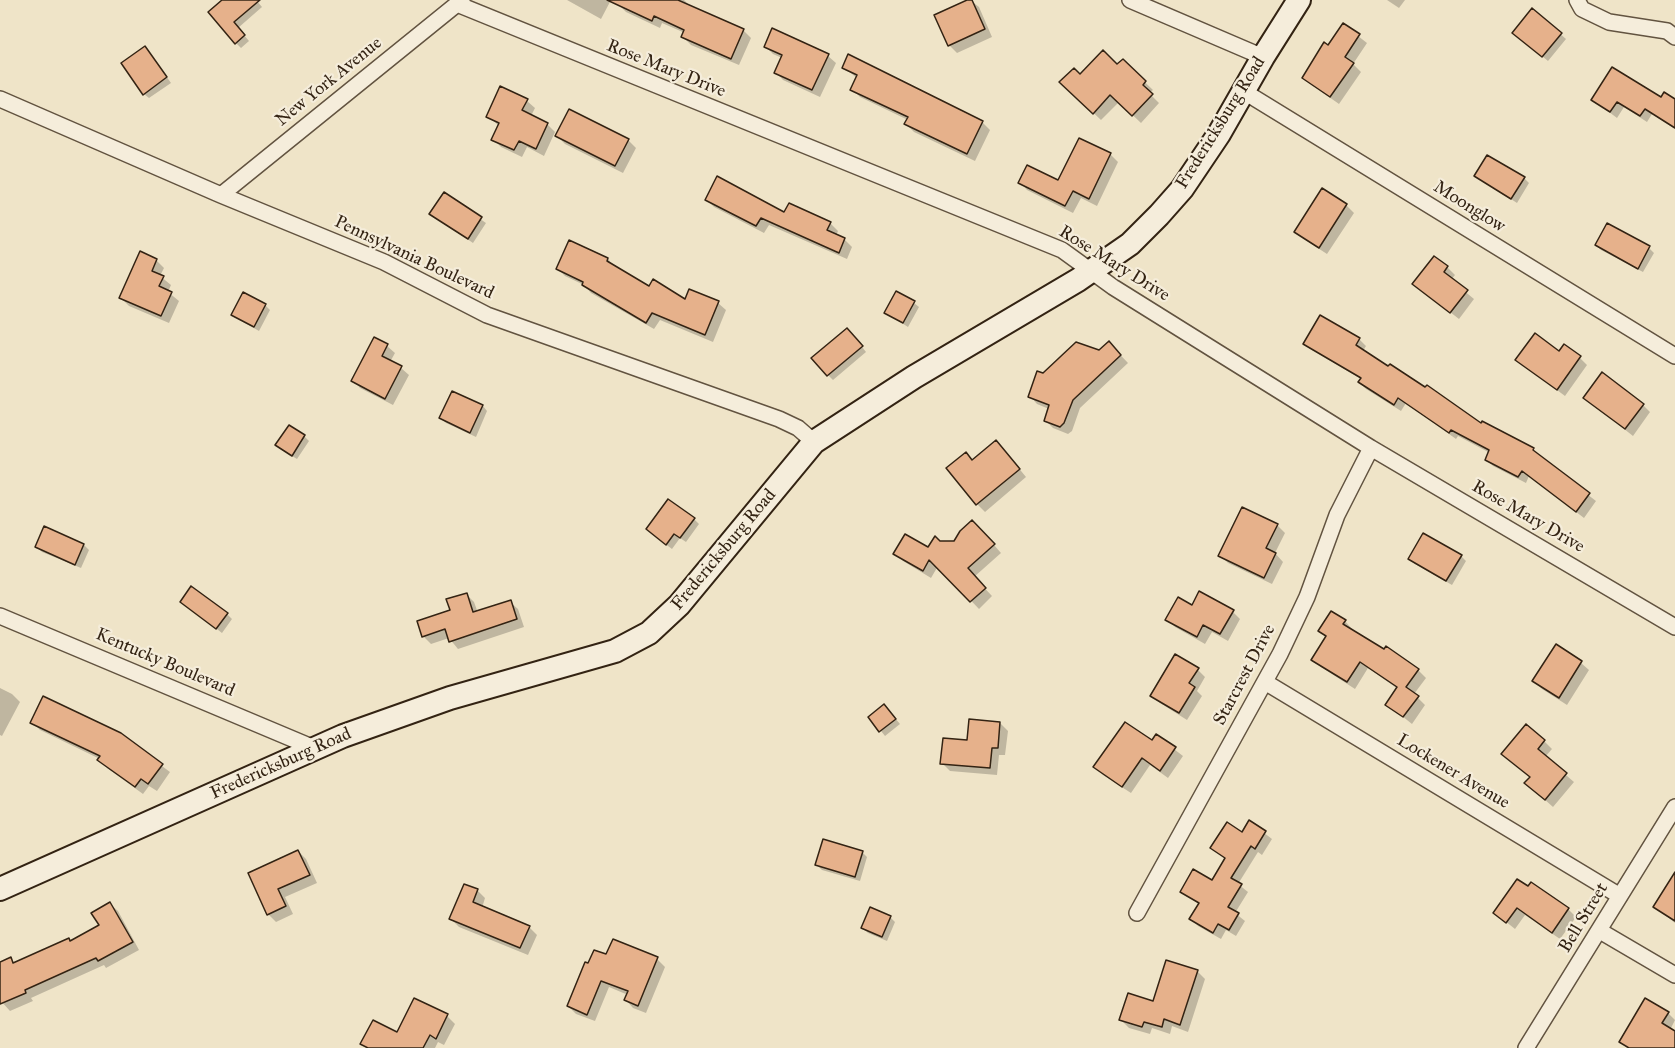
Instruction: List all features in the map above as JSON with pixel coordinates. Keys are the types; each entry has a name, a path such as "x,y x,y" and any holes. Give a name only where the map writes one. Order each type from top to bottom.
{"street":[{"path":"1130,0 1263,57"},
{"name":"Fredericksburg Road","path":"0,889 314,748 450,698 615,651 641,639 679,605 814,442 1130,244 1182,189 1219,134 1299,0"},
{"path":"1576,0 1582,9 1610,22 1667,31 1675,37"},
{"name":"New York Avenue","path":"221,195 459,2"},
{"name":"Rose Mary Drive","path":"459,2 1062,250 1123,294 1371,448 1675,627"},
{"name":"Moonglow","path":"1243,91 1675,356"},
{"name":"Pennsylvania Boulevard","path":"0,99 221,195 384,262 487,315 779,419 798,428 814,442"},
{"name":"Starcrest Drive","path":"1137,913 1280,654 1307,597 1337,514 1371,448"},
{"name":"Kentucky Boulevard","path":"0,616 314,748"},
{"name":"Lockener Avenue","path":"1265,682 1620,896"},
{"name":"Bell Street","path":"1526,1048 1675,807"},
{"path":"1600,931 1675,975"}],"building":[{"path":"222,0 260,0 234,22 245,35 235,44 208,12"},
{"path":"607,0 678,0 744,29 731,59 681,37 684,30 654,16 652,21"},
{"path":"967,0 972,0 985,29 948,46 934,15"},
{"path":"1532,8 1562,33 1542,57 1512,33"},
{"path":"1343,23 1360,34 1345,57 1354,63 1330,97 1302,78 1324,42 1328,45"},
{"path":"772,28 829,54 812,90 774,73 782,55 764,47"},
{"path":"145,46 167,77 143,95 121,63"},
{"path":"1103,50 1117,64 1123,59 1146,81 1143,85 1153,94 1132,116 1110,95 1093,114 1059,82 1074,68 1080,74"},
{"path":"848,54 983,121 967,154 904,124 908,117 850,90 857,75 842,68"},
{"path":"1612,67 1661,97 1664,92 1675,99 1675,128 1645,109 1640,116 1617,102 1610,112 1591,100"},
{"path":"500,86 528,99 522,110 548,123 536,149 519,141 514,150 491,140 499,123 486,117"},
{"path":"569,109 629,139 615,166 555,136"},
{"path":"1079,138 1111,153 1089,199 1073,191 1065,206 1018,183 1027,165 1058,180"},
{"path":"1487,155 1525,177 1511,199 1474,176"},
{"path":"717,176 784,212 789,203 831,222 827,230 845,238 839,253 761,218 756,226 705,200"},
{"path":"1322,188 1347,204 1319,248 1294,232"},
{"path":"444,192 482,217 468,239 429,214"},
{"path":"1607,223 1650,246 1638,269 1595,245"},
{"path":"569,240 608,258 607,261 649,286 653,279 685,299 689,289 719,301 705,335 652,313 646,323 582,285 583,282 556,269"},
{"path":"140,251 157,259 152,271 164,276 159,286 172,292 161,316 119,298"},
{"path":"1434,256 1448,266 1444,272 1468,290 1450,313 1412,284"},
{"path":"896,291 915,301 903,323 884,313"},
{"path":"243,292 266,304 254,327 231,315"},
{"path":"1320,315 1360,338 1356,345 1388,366 1390,364 1425,387 1427,385 1481,423 1482,421 1534,448 1533,450 1590,493 1576,512 1522,471 1518,477 1485,460 1489,450 1451,430 1449,433 1398,398 1394,405 1358,382 1361,378 1303,344"},
{"path":"847,328 863,346 827,376 811,358"},
{"path":"1535,333 1559,351 1564,344 1581,356 1557,390 1515,360"},
{"path":"374,337 388,344 382,356 402,366 385,399 351,381"},
{"path":"1109,341 1121,355 1073,400 1064,423 1060,427 1044,421 1049,405 1028,397 1037,371 1043,373 1076,342 1099,350"},
{"path":"1602,372 1644,404 1625,429 1583,398"},
{"path":"452,391 483,405 470,433 439,418"},
{"path":"289,425 305,435 292,456 275,445"},
{"path":"996,440 1020,469 976,505 946,468 966,452 972,460"},
{"path":"668,499 695,518 680,538 674,534 666,545 646,529"},
{"path":"1242,507 1278,524 1266,548 1276,553 1264,578 1218,556"},
{"path":"972,520 995,544 968,568 986,588 970,602 929,560 923,571 893,554 905,534 928,547 935,536 940,541 954,541 960,531"},
{"path":"44,526 84,544 75,565 35,547"},
{"path":"1423,533 1462,555 1446,581 1408,559"},
{"path":"191,586 228,613 216,629 180,602"},
{"path":"1199,591 1234,610 1220,634 1203,625 1197,637 1165,620 1178,597 1192,605"},
{"path":"467,593 473,612 511,600 517,619 449,642 445,629 422,637 417,621 450,610 446,599"},
{"path":"1331,611 1346,620 1343,624 1384,649 1386,646 1419,669 1406,687 1419,696 1403,717 1385,705 1397,687 1360,662 1347,682 1311,660 1326,636 1318,631"},
{"path":"1556,644 1582,661 1559,698 1532,681"},
{"path":"1175,654 1199,668 1189,683 1195,687 1179,713 1150,696"},
{"path":"43,696 121,733 163,764 148,784 141,779 135,787 97,760 100,756 30,723"},
{"path":"884,704 896,719 879,732 868,717"},
{"path":"969,719 1000,722 998,748 992,748 990,768 940,764 943,738 967,740"},
{"path":"1125,722 1152,740 1156,734 1176,747 1160,771 1142,758 1122,787 1093,767"},
{"path":"1526,724 1545,740 1538,749 1567,773 1545,800 1524,783 1530,777 1501,754"},
{"path":"1249,820 1266,831 1255,849 1251,846 1231,878 1242,884 1228,907 1239,913 1229,930 1218,924 1213,933 1189,919 1199,903 1180,892 1193,869 1212,880 1225,858 1210,848 1227,822 1242,832"},
{"path":"823,839 863,851 855,877 815,865"},
{"path":"298,850 310,875 278,889 286,906 267,915 248,873"},
{"path":"1675,872 1675,921 1653,907"},
{"path":"1517,879 1528,886 1531,882 1569,908 1552,933 1517,908 1506,923 1493,913"},
{"path":"464,884 478,889 473,902 530,926 520,948 449,919"},
{"path":"110,902 133,942 98,961 96,958 25,990 26,993 0,1004 0,962 11,957 13,963 69,938 70,941 99,925 91,913"},
{"path":"870,907 891,916 882,937 861,928"},
{"path":"613,939 658,957 638,1006 624,1000 628,991 601,981 587,1015 567,1006 585,962 588,963 594,950 606,954"},
{"path":"1166,960 1198,970 1180,1025 1164,1019 1162,1027 1144,1022 1142,1027 1119,1020 1128,993 1153,1001"},
{"path":"414,998 448,1014 436,1039 430,1035 423,1048 368,1048 360,1044 373,1020 397,1032"},
{"path":"1645,998 1669,1012 1662,1023 1675,1031 1675,1048 1629,1048 1619,1042"}]}
